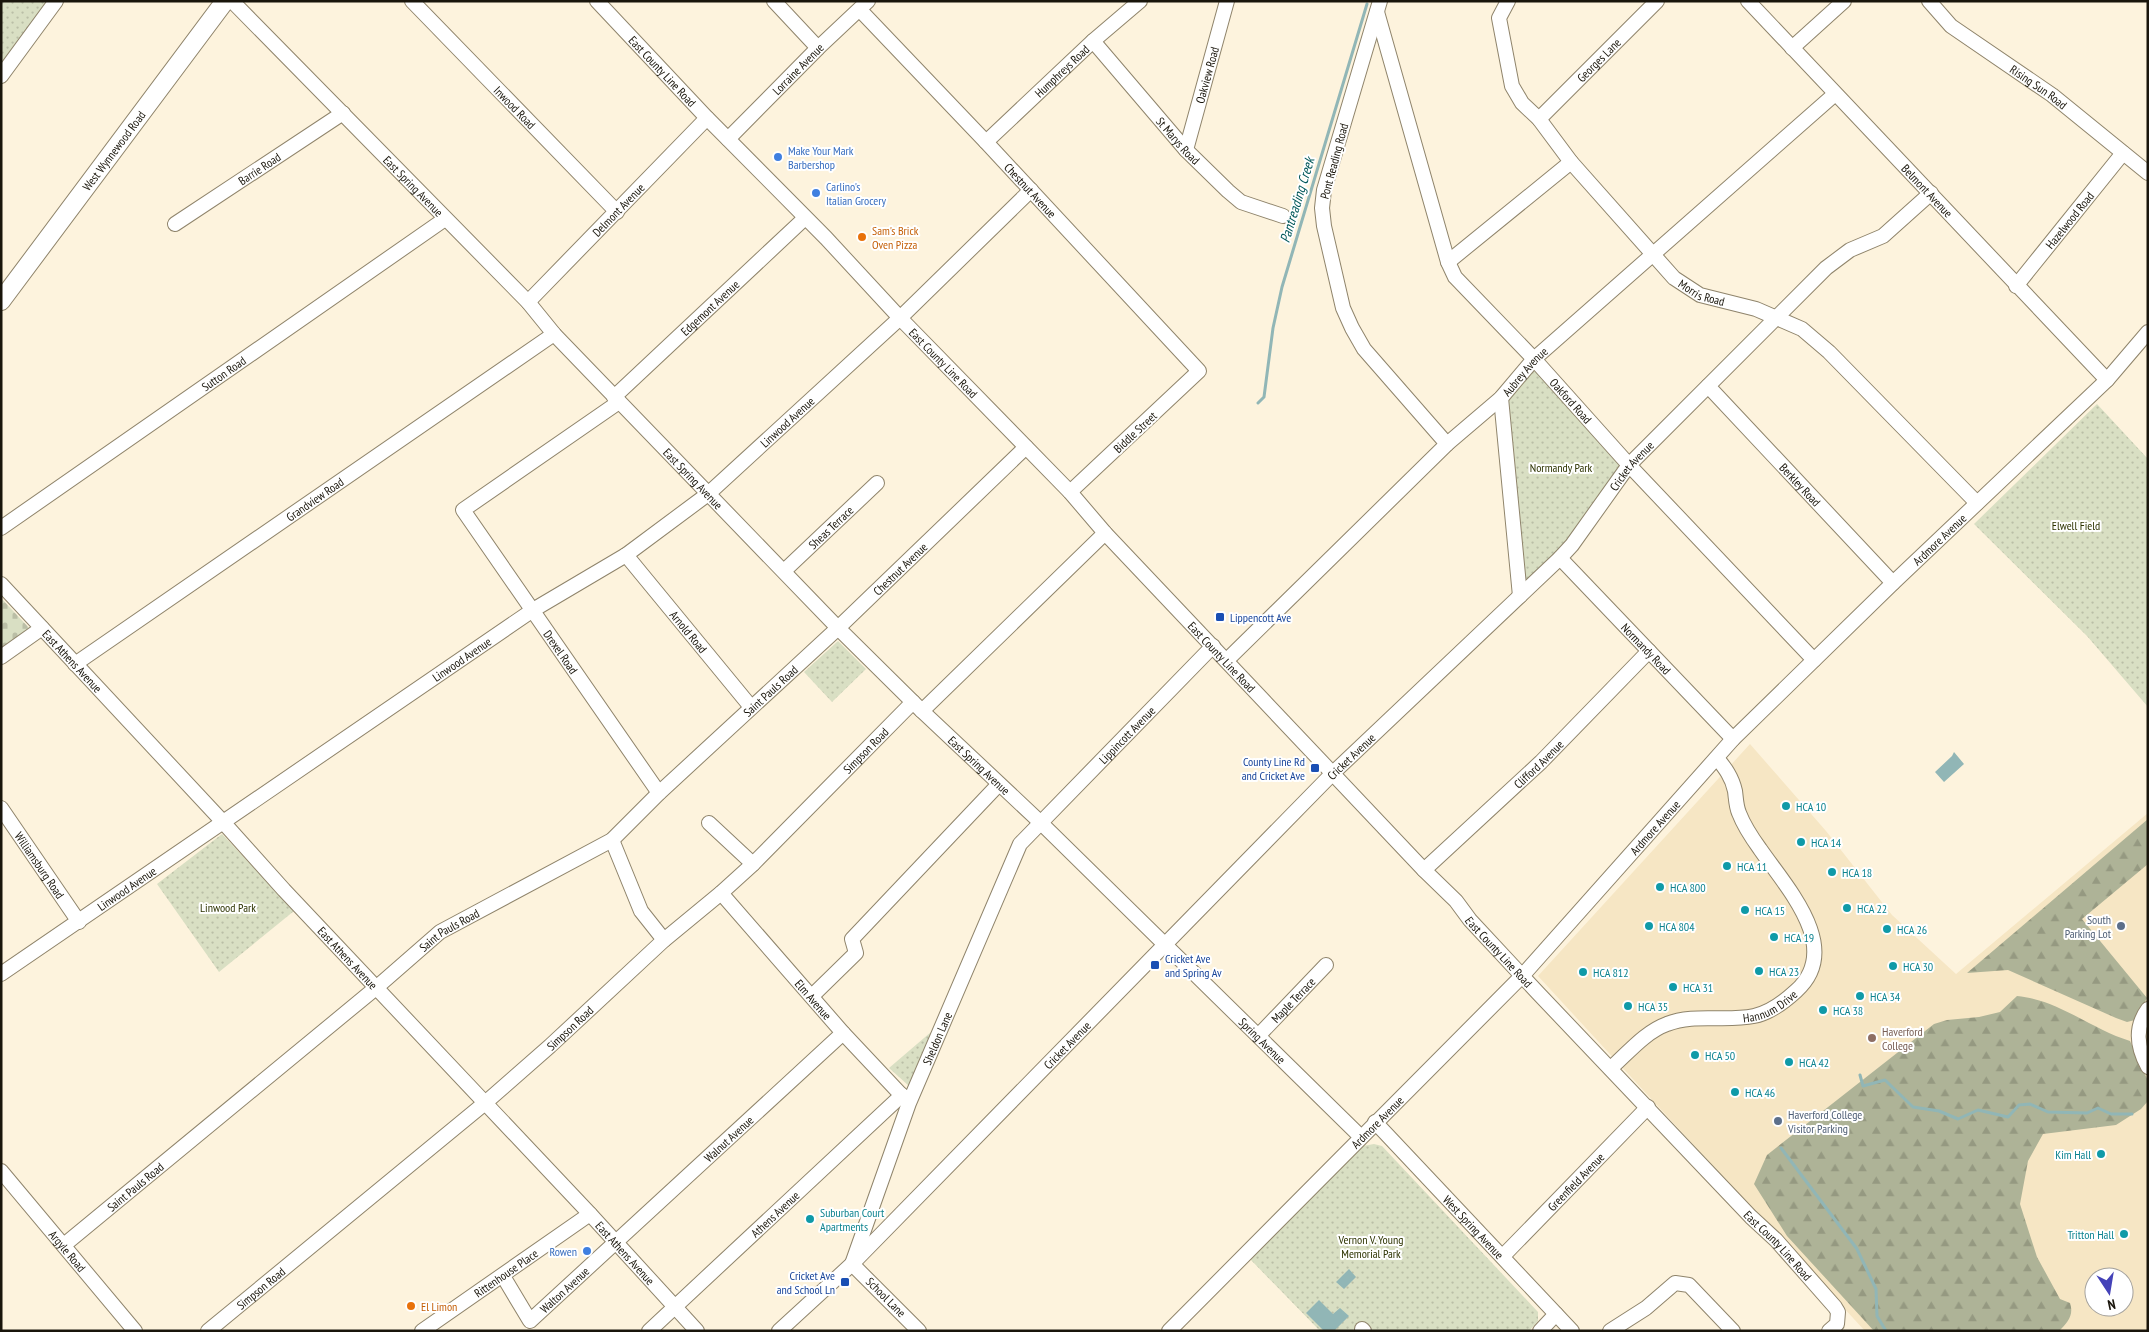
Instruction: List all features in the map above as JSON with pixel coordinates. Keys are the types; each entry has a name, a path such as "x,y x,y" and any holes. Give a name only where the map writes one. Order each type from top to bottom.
{"main road":[{"name":"West Wynnewood Road","path":"1,302 225,1"}],"street":[{"path":"1,76 56,1"},
{"name":"East Spring Avenue","path":"232,1 528,302 554,334 838,628 917,707 1040,822 1164,945"},
{"name":"Inwood Road","path":"412,1 617,212"},
{"name":"East County Line Road","path":"598,1 707,118 1070,492 1424,870 1456,901 1470,920 1751,1217 1776,1240 1830,1300 1838,1312 1837,1324 1829,1331"},
{"path":"774,1 818,48"},
{"name":"Humphreys Road","path":"986,142 1093,41 1140,1"},
{"name":"Oakview Road","path":"1186,150 1227,1"},
{"name":"Morris Road","path":"1494,1 1512,86 1522,102 1539,119 1571,162 1674,278 1700,295 1756,309 1802,329 1829,352 1977,503"},
{"path":"1499,18 1508,1"},
{"name":"Georges Lane","path":"1539,119 1657,1"},
{"name":"Belmont Avenue","path":"1748,1 2107,380"},
{"path":"1792,48 1844,1"},
{"name":"Rising Sun Road","path":"1929,1 1951,26 2052,95 2148,173"},
{"name":"Lorraine Avenue","path":"728,139 818,48 864,6"},
{"name":"Chestnut Avenue","path":"864,6 986,142 1199,371"},
{"name":"Oakford Road","path":"1378,7 1448,262 1455,278 1534,359 1629,465 1814,660"},
{"name":"Pont Reading Road","path":"1378,7 1324,190 1322,208 1324,226 1343,308 1364,349 1447,444"},
{"name":"St Marys Road","path":"1093,41 1186,150 1228,192 1241,202 1283,216"},
{"name":"Aubrey Avenue","path":"1227,660 1447,444 1502,398 1534,359 1835,94"},
{"name":"Barrie Road","path":"175,224 343,113"},
{"name":"Delmont Avenue","path":"528,302 707,118"},
{"name":"Hazelwood Road","path":"2016,286 2123,153"},
{"path":"1448,262 1571,162"},
{"path":"900,318 1031,190"},
{"name":"Cricket Avenue","path":"779,1331 852,1264 1333,773 1572,546 1629,465 1826,268 1850,250 1883,236 1931,193"},
{"name":"Edgemont Avenue","path":"463,510 617,399 805,218"},
{"name":"Sutton Road","path":"1,528 445,219"},
{"name":"Linwood Avenue","path":"1,974 532,610 626,555 708,494 900,318"},
{"name":"Ardmore Avenue","path":"1169,1331 1523,975 1733,739 1893,582 2107,380 2148,332"},
{"name":"Grandview Road","path":"75,664 554,334"},
{"name":"Biddle Street","path":"1070,492 1199,371"},
{"name":"Berkley Road","path":"1708,386 1893,582"},
{"path":"1502,398 1520,596"},
{"name":"Chestnut Avenue","path":"838,628 1026,447"},
{"name":"Sheas Terrace","path":"784,571 877,484"},
{"name":"Drexel Road","path":"463,510 659,793"},
{"name":"Simpson Road","path":"208,1331 550,1046 664,940 721,894 917,707 1106,532"},
{"name":"Arnold Road","path":"626,555 751,708"},
{"name":"Normandy Road","path":"1560,558 1733,739"},
{"name":"East Athens Avenue","path":"1,584 284,890 590,1214 697,1331"},
{"path":"1,657 42,628"},
{"name":"Saint Pauls Road","path":"64,1245 377,987 440,932 612,840 659,793 838,628"},
{"name":"Lippincott Avenue","path":"1040,822 1213,646"},
{"name":"Clifford Avenue","path":"1424,870 1541,762 1649,651"},
{"name":"Hannum Drive","path":"1611,1068 1649,1034 1667,1024 1691,1019 1747,1017 1771,1010 1799,988 1813,964 1815,948 1807,919 1751,837 1739,812 1730,776 1717,758"},
{"path":"812,996 856,954 852,939 999,784"},
{"name":"Williamsburg Road","path":"1,808 79,922"},
{"path":"709,822 753,864"},
{"name":"Sheldon Lane","path":"852,1264 906,1099 1020,844 1040,822"},
{"path":"612,840 641,911 664,940"},
{"name":"Elm Avenue","path":"721,894 843,1033 906,1099"},
{"name":"Spring Avenue","path":"1164,945 1259,1035 1360,1137"},
{"name":"Maple Terrace","path":"1259,1035 1326,966"},
{"path":"2148,1009 2142,1018 2138,1032 2141,1055 2148,1067"},
{"name":"Walnut Avenue","path":"616,1244 843,1033"},
{"name":"Athens Avenue","path":"649,1331 674,1306 906,1099"},
{"name":"Greenfield Avenue","path":"1503,1256 1648,1107"},
{"name":"West Spring Avenue","path":"1376,1122 1572,1331"},
{"name":"Argyle Road","path":"1,1170 135,1331"},
{"name":"Rittenhouse Place","path":"422,1331 590,1214"},
{"name":"Walton Avenue","path":"503,1276 530,1321 616,1244"},
{"name":"School Lane","path":"852,1264 920,1331"},
{"path":"1610,1331 1646,1308 1675,1283 1689,1285 1733,1331"},
{"path":"1540,1331 1556,1314"}],"shaded area":[{"name":"Haverford College","path":"1750,744 1826,831 1892,915 1956,974 2148,813 2148,1331 1865,1331 1538,976"}],"green space":[{"path":"1,1 49,1 1,67"},
{"name":"Normandy Park","path":"1534,359 1629,465 1572,545 1520,596 1501,398"},
{"name":"Elwell Field","path":"2097,404 2148,459 2148,707 2087,636 1974,524"},
{"path":"1,598 31,630 1,650"},
{"path":"838,641 866,669 832,702 804,672"},
{"path":"2148,819 2148,864 2082,919 2147,998 2135,1020 2127,1022 2116,1018 2008,970 1967,973"},
{"name":"Linwood Park","path":"222,834 294,911 219,972 157,884"},
{"path":"2017,996 2047,1003 2130,1041 2148,1081 2148,1101 2141,1109 2116,1125 2043,1134 2028,1161 2020,1204 2037,1257 2060,1299 2070,1303 2071,1311 2069,1318 2059,1331 1874,1331 1787,1236 1754,1184 1767,1155 1934,1024 1947,1020 1979,1017 2000,1012"},
{"path":"931,1032 909,1086 889,1068"},
{"name":"Vernon V. Young Memorial Park","path":"1374,1144 1382,1146 1538,1312 1538,1321 1529,1331 1373,1331 1364,1322 1355,1331 1320,1331 1250,1259 1363,1146"}],"water":[{"path":"1954,752 1964,764 1944,782 1935,772"},
{"path":"1349,1269 1356,1277 1344,1289 1336,1282"},
{"path":"1319,1300 1333,1314 1340,1308 1349,1316 1334,1331 1324,1331 1306,1313"}],"waterway":[{"name":"Pantreading Creek","path":"1258,403 1264,397 1273,328 1282,287 1367,4"},
{"path":"1860,1075 1863,1086 1885,1080 1913,1107 1939,1111 1958,1119 1978,1110 2008,1117 2019,1105 2030,1104 2048,1112 2087,1113 2098,1108 2111,1114 2132,1114"},
{"path":"1781,1148 1857,1249 1876,1289 1877,1316 1886,1331"}],"place":[{"name":"Make Your Mark Barbershop","path":"778,157"},
{"name":"Carlino's Italian Grocery","path":"816,193"},
{"name":"Sam's Brick Oven Pizza","path":"862,237"},
{"name":"Lippencott Ave","path":"1220,617"},
{"name":"County Line Rd and Cricket Ave","path":"1315,768"},
{"name":"HCA 10","path":"1786,806"},
{"name":"HCA 14","path":"1801,842"},
{"name":"HCA 11","path":"1727,866"},
{"name":"HCA 18","path":"1832,872"},
{"name":"HCA 800","path":"1660,887"},
{"name":"HCA 22","path":"1847,908"},
{"name":"HCA 15","path":"1745,910"},
{"name":"HCA 804","path":"1649,926"},
{"name":"South Parking Lot","path":"2121,926"},
{"name":"HCA 26","path":"1887,929"},
{"name":"HCA 19","path":"1774,937"},
{"name":"Cricket Ave and Spring Av","path":"1155,965"},
{"name":"HCA 30","path":"1893,966"},
{"name":"HCA 23","path":"1759,971"},
{"name":"HCA 812","path":"1583,972"},
{"name":"HCA 31","path":"1673,987"},
{"name":"HCA 34","path":"1860,996"},
{"name":"HCA 35","path":"1628,1006"},
{"name":"HCA 38","path":"1823,1010"},
{"name":"Haverford College","path":"1872,1038"},
{"name":"HCA 50","path":"1695,1055"},
{"name":"HCA 42","path":"1789,1062"},
{"name":"HCA 46","path":"1735,1092"},
{"name":"Haverford College Visitor Parking","path":"1778,1121"},
{"name":"Kim Hall","path":"2101,1154"},
{"name":"Suburban Court Apartments","path":"810,1219"},
{"name":"Tritton Hall","path":"2124,1234"},
{"name":"Rowen","path":"587,1251"},
{"name":"Cricket Ave and School Ln","path":"845,1282"},
{"name":"El Limon","path":"411,1306"}]}
